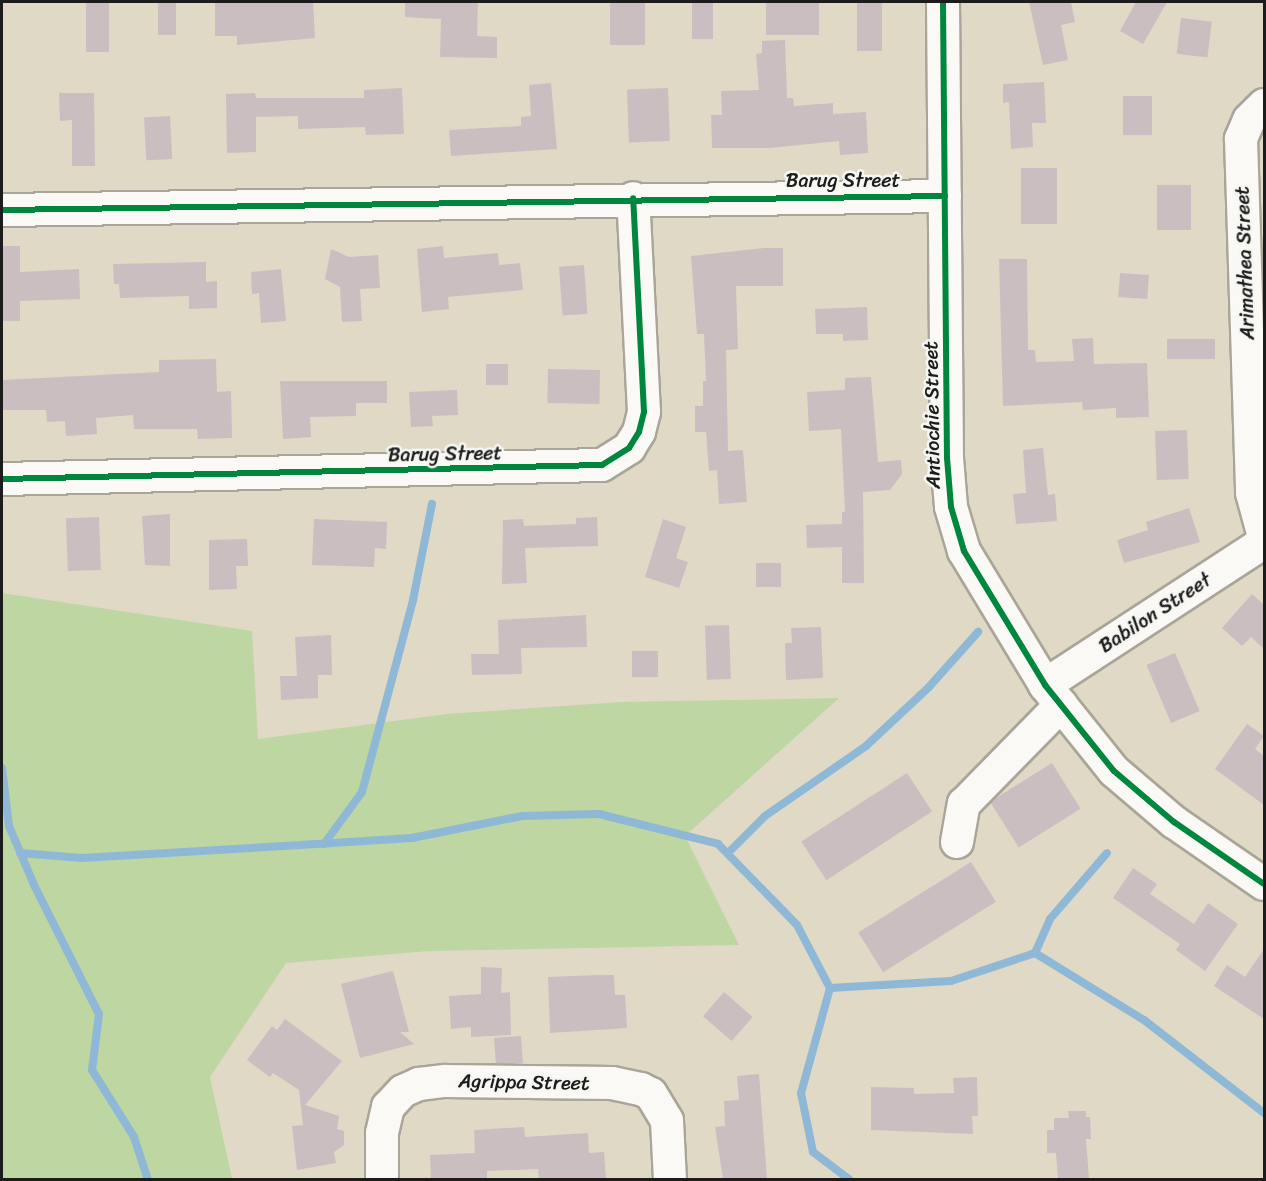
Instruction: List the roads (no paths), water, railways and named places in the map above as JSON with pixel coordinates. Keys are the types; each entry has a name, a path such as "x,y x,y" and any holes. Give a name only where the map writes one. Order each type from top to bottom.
{"street":[{"name":"Antiochie Street","path":"943,2 947,458 951,507 964,551 1053,695 1114,771 1174,822 1264,884"},
{"name":"Arimathea Street","path":"1264,105 1249,120 1240,140 1252,493 1264,537"},
{"name":"Barug Street","path":"2,210 633,198 945,196"},
{"name":"Barug Street","path":"2,479 602,465 629,448 639,432 644,412 633,198"},
{"name":"Babilon Street","path":"957,842 964,804 1053,695 1264,542"},
{"name":"Agrippa Street","path":"382,1179 382,1133 388,1107 411,1087 445,1082 612,1083 641,1089 651,1094 667,1121 670,1179"}],"waterway":[{"path":"324,844 362,792 413,600 432,504"},
{"path":"728,853 765,816 866,746 929,687 978,632"},
{"path":"2,768 9,826 34,885 99,1014 92,1070 134,1137 148,1180"},
{"path":"20,853 82,858 412,838 522,816 599,814 718,844 797,925 830,988 801,1093 813,1152 850,1180"},
{"path":"830,988 951,981 1035,953 1050,919 1107,853"},
{"path":"1035,953 1144,1020 1264,1113"}]}
